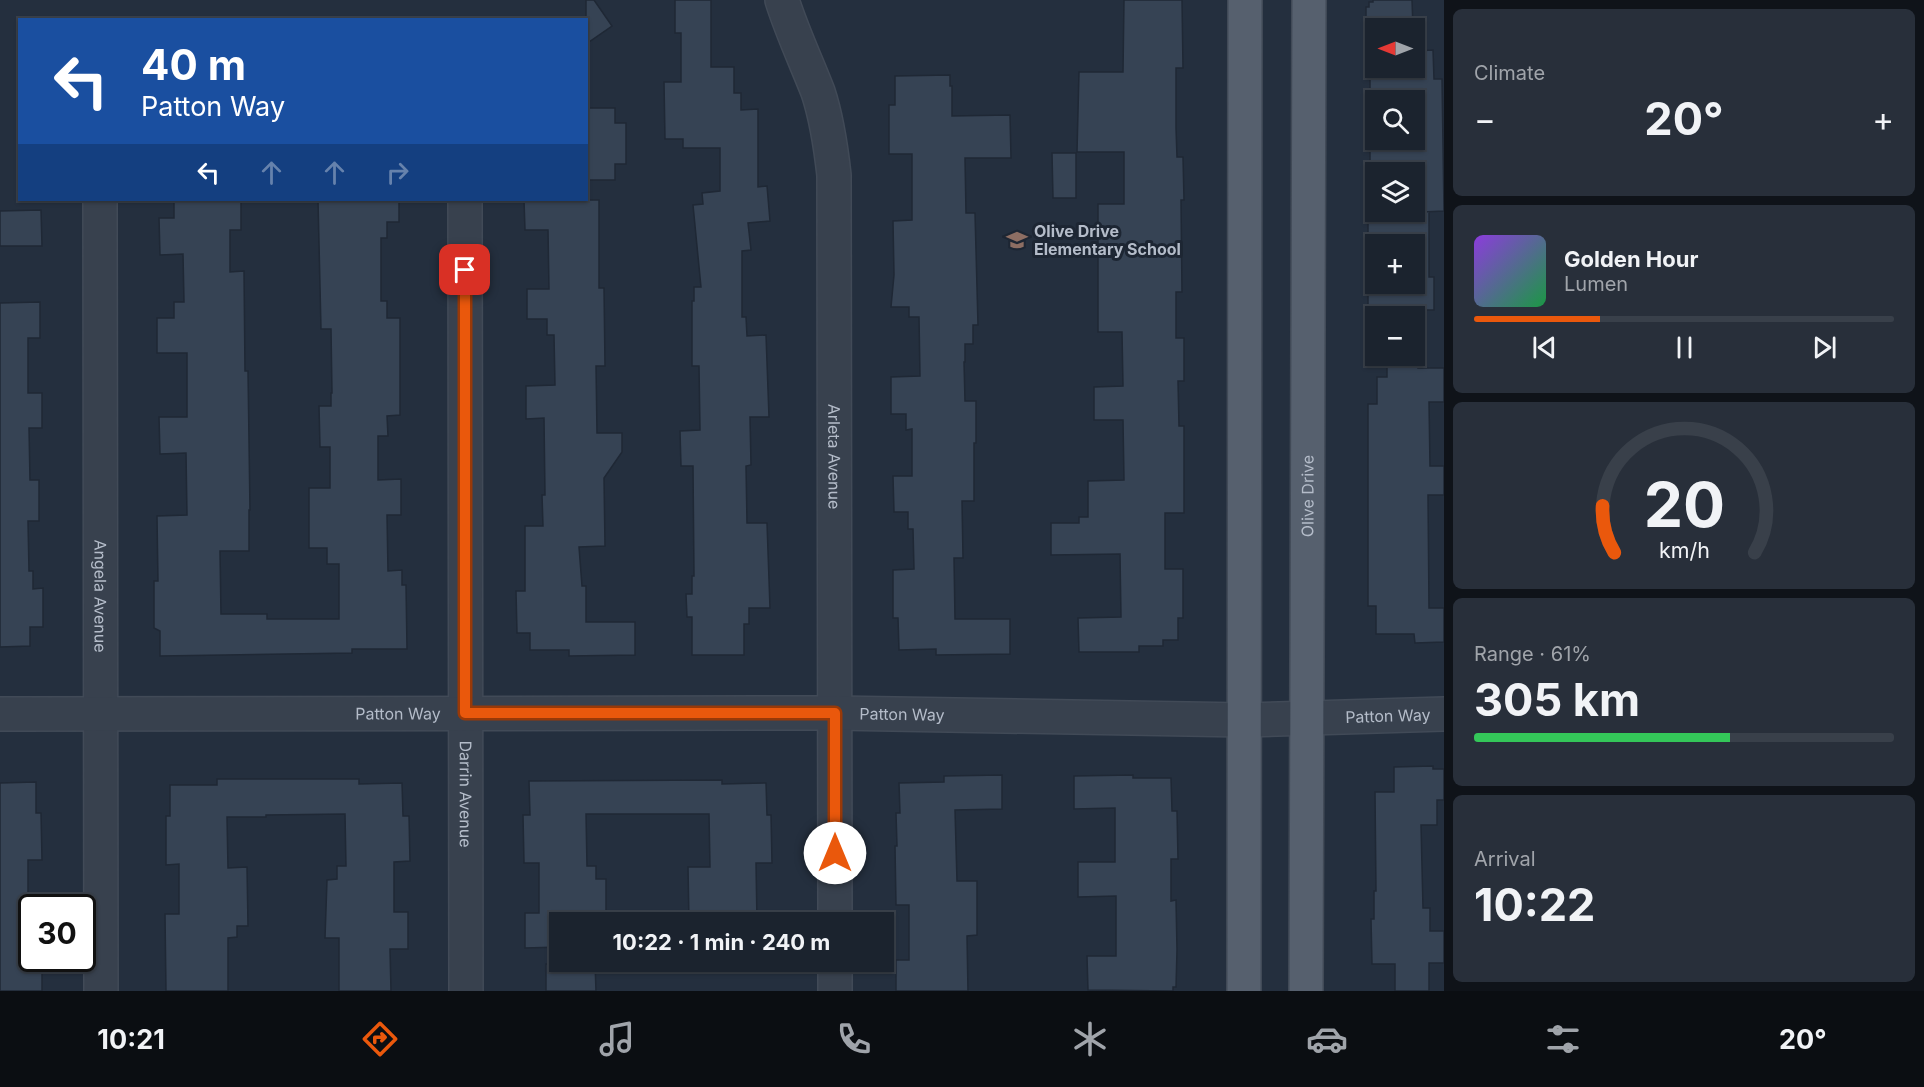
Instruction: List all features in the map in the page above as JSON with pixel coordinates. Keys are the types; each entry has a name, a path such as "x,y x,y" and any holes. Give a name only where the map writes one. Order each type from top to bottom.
{"main road":[{"path":"1244,991 1245,0"},
{"name":"Olive Drive","path":"1306,991 1309,0"}],"street":[{"name":"Arleta Avenue","path":"782,0 791,30 818,94 830,140 834,176 835,912"},
{"name":"Angela Avenue","path":"100,201 101,991"},
{"name":"Darrin Avenue","path":"465,201 466,991"},
{"name":"Patton Way","path":"0,714 835,713 1245,720 1444,714"},
{"path":"835,972 835,991"}],"building":[{"path":"586,0 594,0 612,26 588,43 588,18 586,18"},
{"path":"675,0 711,0 711,67 734,67 734,93 741,93 741,110 758,109 758,187 767,186 770,221 748,223 751,250 742,251 742,317 746,317 747,336 766,335 769,417 750,417 751,465 746,466 747,523 767,523 770,608 749,608 749,624 744,624 744,655 692,655 692,617 687,617 686,594 692,594 692,576 694,576 693,466 681,466 680,431 700,430 699,366 692,366 692,301 694,301 694,287 701,287 693,205 703,204 702,193 720,191 720,148 683,148 683,139 665,139 664,82 681,82 681,33 675,33"},
{"path":"1124,0 1182,0 1183,68 1176,68 1176,128 1177,157 1183,157 1184,200 1181,200 1182,292 1176,292 1176,338 1184,338 1184,381 1178,381 1179,426 1184,426 1184,513 1165,513 1165,569 1183,569 1183,618 1178,618 1178,640 1163,640 1163,646 1139,646 1139,652 1079,652 1078,618 1121,617 1120,554 1051,555 1051,523 1079,523 1079,517 1088,517 1088,481 1124,480 1123,420 1094,420 1094,387 1123,386 1122,332 1098,332 1098,204 1124,204 1124,152 1077,152 1079,72 1123,72"},
{"path":"1373,0 1412,0 1413,18 1366,18 1366,7 1369,7 1369,2"},
{"path":"1425,50 1433,50 1434,79 1442,79 1444,211 1425,212 1425,162 1370,162 1370,150 1425,150 1425,90 1370,90 1370,78 1425,78"},
{"path":"950,75 952,116 1010,115 1011,158 965,158 966,213 975,213 978,325 973,325 973,344 965,344 965,401 976,401 976,443 974,443 974,501 962,501 963,558 954,558 955,619 1010,619 1010,654 936,655 936,649 899,650 898,618 893,618 893,570 914,569 913,529 908,529 908,512 894,512 893,476 912,476 912,429 906,430 906,414 891,414 891,377 920,376 919,317 909,317 909,307 891,307 894,275 893,221 912,220 912,154 889,154 889,105 895,105 895,76"},
{"path":"588,108 615,108 615,123 626,123 626,164 615,164 615,180 588,180"},
{"path":"1052,153 1076,153 1076,198 1053,198"},
{"path":"599,200 599,288 604,288 605,366 596,366 597,433 622,433 622,452 604,478 605,546 579,547 582,586 586,586 586,622 635,622 635,655 569,656 569,650 530,650 530,633 517,633 516,591 525,591 525,526 543,526 542,495 545,495 544,418 526,419 526,386 555,385 554,335 547,335 547,319 527,319 527,289 549,289 548,230 525,230 524,201"},
{"path":"174,201 241,201 241,230 230,230 230,272 244,271 245,371 248,371 249,551 220,551 221,614 267,614 267,619 339,619 339,564 327,564 327,548 309,548 309,488 330,488 330,447 320,447 319,406 331,406 332,393 331,329 321,329 318,201 399,201 399,222 387,222 387,238 381,238 381,301 387,301 387,318 400,318 400,415 387,416 388,436 378,436 378,480 401,479 401,515 387,515 388,571 402,570 402,585 406,585 407,649 352,649 352,653 160,656 160,631 154,628 154,581 158,581 157,516 187,515 186,453 160,454 159,417 187,417 187,353 157,353 157,318 174,318 174,302 184,302 183,254 160,255 159,218 174,218"},
{"path":"41,210 42,246 0,246 0,211"},
{"path":"1425,212 1429,212 1429,277 1434,277 1434,310 1425,310 1425,306 1368,306 1368,294 1425,294 1425,234 1368,234 1368,222 1425,222"},
{"path":"40,302 40,338 28,338 28,393 42,393 42,428 29,428 30,480 39,480 39,521 28,521 29,571 33,571 33,589 43,588 43,627 30,627 30,646 0,647 0,303"},
{"path":"1387,366 1444,368 1444,402 1429,402 1430,466 1444,466 1444,495 1428,495 1429,608 1444,608 1444,642 1415,643 1414,634 1376,634 1376,606 1368,606 1368,404 1377,404 1377,377 1387,377"},
{"path":"1433,766 1433,769 1444,769 1444,800 1437,800 1437,825 1421,825 1423,908 1430,908 1430,931 1444,931 1444,963 1429,963 1429,991 1395,991 1395,964 1372,964 1371,919 1374,919 1374,891 1376,891 1375,792 1394,792 1394,767"},
{"path":"1002,775 1002,809 955,810 957,881 977,881 977,935 967,936 968,991 896,991 896,960 909,960 909,905 896,905 895,846 897,846 896,813 900,813 899,783 944,782 944,776"},
{"path":"1133,775 1133,778 1171,778 1172,811 1177,811 1178,859 1171,859 1171,901 1176,900 1177,950 1176,987 1173,987 1173,991 1088,990 1087,956 1116,956 1116,896 1078,897 1078,862 1115,862 1115,808 1074,809 1074,776"},
{"path":"217,779 359,779 359,784 402,783 403,816 409,816 410,861 394,862 394,912 408,912 408,949 390,949 391,991 339,991 339,938 325,938 327,880 337,879 337,866 346,866 345,814 227,817 228,868 247,867 248,926 237,926 237,937 228,938 228,991 166,991 165,914 179,914 179,864 166,865 166,816 170,816 170,785 217,785"},
{"path":"722,780 722,784 766,783 767,815 771,815 772,863 756,863 757,912 689,912 688,867 710,867 709,814 586,814 587,866 596,866 596,879 606,879 606,912 549,912 549,947 525,948 525,913 539,913 539,863 524,863 523,815 530,815 529,781"},
{"path":"36,782 36,813 41,813 42,860 28,860 28,894 18,894 18,972 42,972 42,991 0,991 0,783"},
{"path":"546,964 549,964 549,972 595,972 596,991 546,991"}],"place":[{"name":"Olive Drive Elementary School","path":"1017,240"}],"route":[{"path":"465,270 465,713 835,713 835,853"}]}
